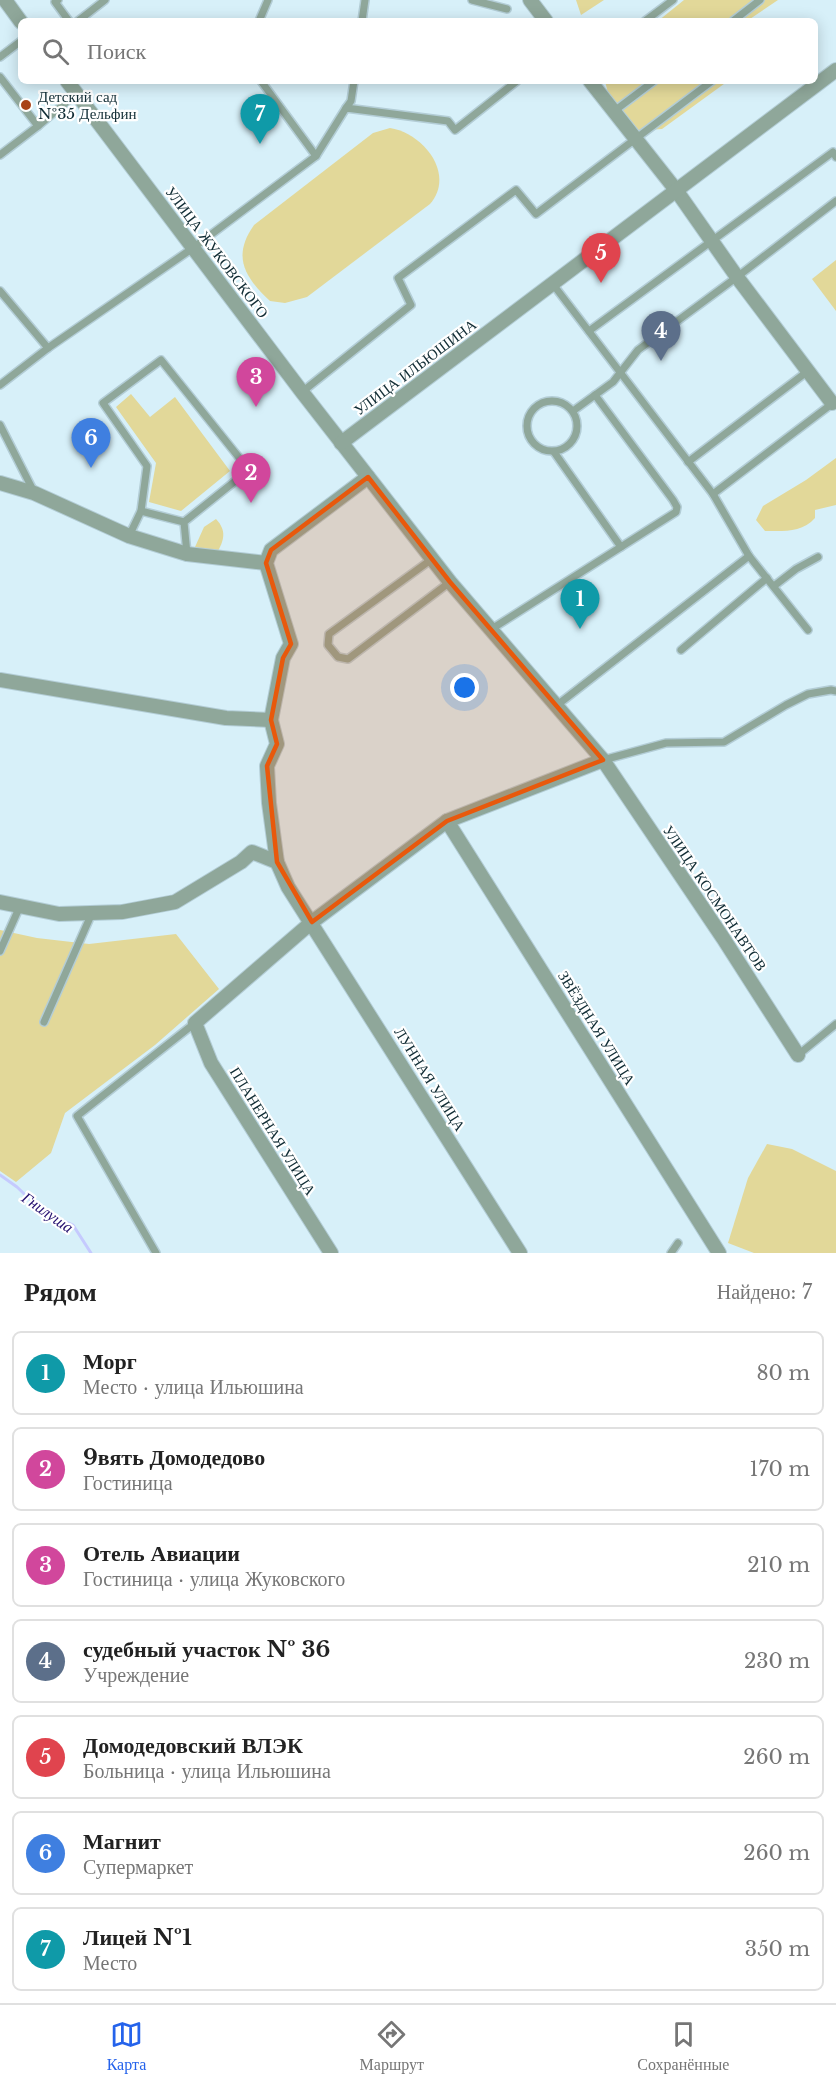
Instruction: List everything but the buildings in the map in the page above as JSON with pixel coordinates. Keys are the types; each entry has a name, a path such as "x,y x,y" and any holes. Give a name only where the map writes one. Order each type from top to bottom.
{"street":[{"path":"5,0 18,18"},
{"path":"530,0 544,18"},
{"name":"УЛИЦА ИЛЬЮШИНА","path":"818,84 836,70"},
{"name":"УЛИЦА ЖУКОВСКОГО","path":"69,84 341,443"},
{"path":"592,84 676,190 737,277 834,405"},
{"name":"УЛИЦА ИЛЬЮШИНА","path":"341,443 817,84"},
{"path":"195,1023 312,922 447,821 603,760 450,582 341,443"},
{"path":"0,483 34,493 129,536 187,554 266,563 271,550 368,477"},
{"name":"ЛУННАЯ УЛИЦА","path":"266,563 291,644 283,658 272,720 277,744 267,766 268,802 277,862 288,887 520,1253"},
{"path":"0,680 226,718 272,720"},
{"name":"УЛИЦА КОСМОНАВТОВ","path":"603,760 798,1054"},
{"name":"ЗВЁЗДНАЯ УЛИЦА","path":"447,821 719,1253"},
{"path":"0,902 59,914 122,912 175,902 241,862 252,852 277,862"},
{"name":"ПЛАНЕРНАЯ УЛИЦА","path":"195,1023 211,1064 331,1253"}],"lane":[{"path":"58,0 55,2 67,18"},
{"path":"82,18 105,0"},
{"path":"260,18 268,0"},
{"path":"362,18 365,0"},
{"path":"472,0 507,9"},
{"path":"649,18 673,0"},
{"path":"744,0 750,8"},
{"path":"737,18 760,0"},
{"path":"0,57 18,43"},
{"path":"0,77 38,126"},
{"path":"263,84 316,156"},
{"path":"0,385 48,348 194,248 316,156 351,101 354,84"},
{"path":"346,108 448,121 454,130 514,84"},
{"path":"613,112 650,84"},
{"path":"302,392 411,305 398,278 516,190 536,214 708,84"},
{"path":"0,155 76,94"},
{"path":"589,331 832,152 836,157"},
{"path":"573,411 613,382 638,350 836,201"},
{"path":"552,283 713,494 749,556 808,630"},
{"path":"0,291 48,348"},
{"path":"129,536 141,511 147,466 102,403 161,360 249,470 184,522"},
{"path":"688,462 808,371"},
{"path":"490,630 676,512 677,507 595,395"},
{"path":"552,401 567,405 573,411 578,424 576,436 566,448 554,452 538,447 531,441 527,427 529,417 535,408 552,401"},
{"path":"713,494 834,405"},
{"path":"0,424 34,493"},
{"path":"554,452 621,547"},
{"path":"141,511 184,522"},
{"path":"184,522 187,554"},
{"path":"556,706 749,556"},
{"path":"774,586 796,569 818,557"},
{"path":"432,559 329,634 328,645 338,657 348,658 450,582"},
{"path":"681,650 767,578"},
{"path":"603,760 666,743 724,742 808,694 836,691"},
{"path":"0,951 20,906"},
{"path":"44,1022 92,913"},
{"path":"156,1253 77,1116 195,1023"},
{"path":"798,1054 836,1024"},
{"path":"671,1253 678,1243"}],"highlighted area":[{"path":"368,477 450,582 603,760 447,821 312,922 277,862 267,766 277,744 271,720 283,658 291,644 266,563 271,550"}],"shaded area":[{"path":"576,0 604,0 581,15"},
{"path":"684,0 778,0 751,18 662,18"},
{"path":"606,84 724,84 662,129 633,131 610,101"},
{"path":"390,128 402,131 414,138 432,157 439,180 437,192 430,204 307,297 285,303 270,301 253,283 244,266 244,247 247,236 254,225 373,133"},
{"path":"836,260 836,311 812,279"},
{"path":"131,394 150,417 175,397 230,471 181,511 149,502 156,463 116,407"},
{"path":"836,458 836,505 815,510 815,518 798,529 765,531 756,520 763,506 806,480"},
{"path":"216,519 223,532 217,553 199,552 195,547 204,527"},
{"path":"0,930 37,938 89,944 176,934 219,989 155,1045 65,1113 51,1153 16,1182 0,1171"},
{"path":"767,1144 792,1149 836,1171 836,1253 754,1253 728,1243 748,1178"}],"waterway":[{"name":"Гнилуша","path":"0,1175 17,1187 42,1211 73,1225 91,1253"}],"place":[{"name":"Детский сад №35 Дельфин","path":"26,105"},
{"name":"Лицей №1","path":"260,144"},
{"name":"Домодедовский ВЛЭК","path":"601,283"},
{"name":"судебный участок № 36","path":"661,361"},
{"name":"Отель Авиации","path":"256,407"},
{"name":"Магнит","path":"91,468"},
{"name":"9вять Домодедово","path":"251,503"},
{"name":"Морг","path":"580,629"}]}
